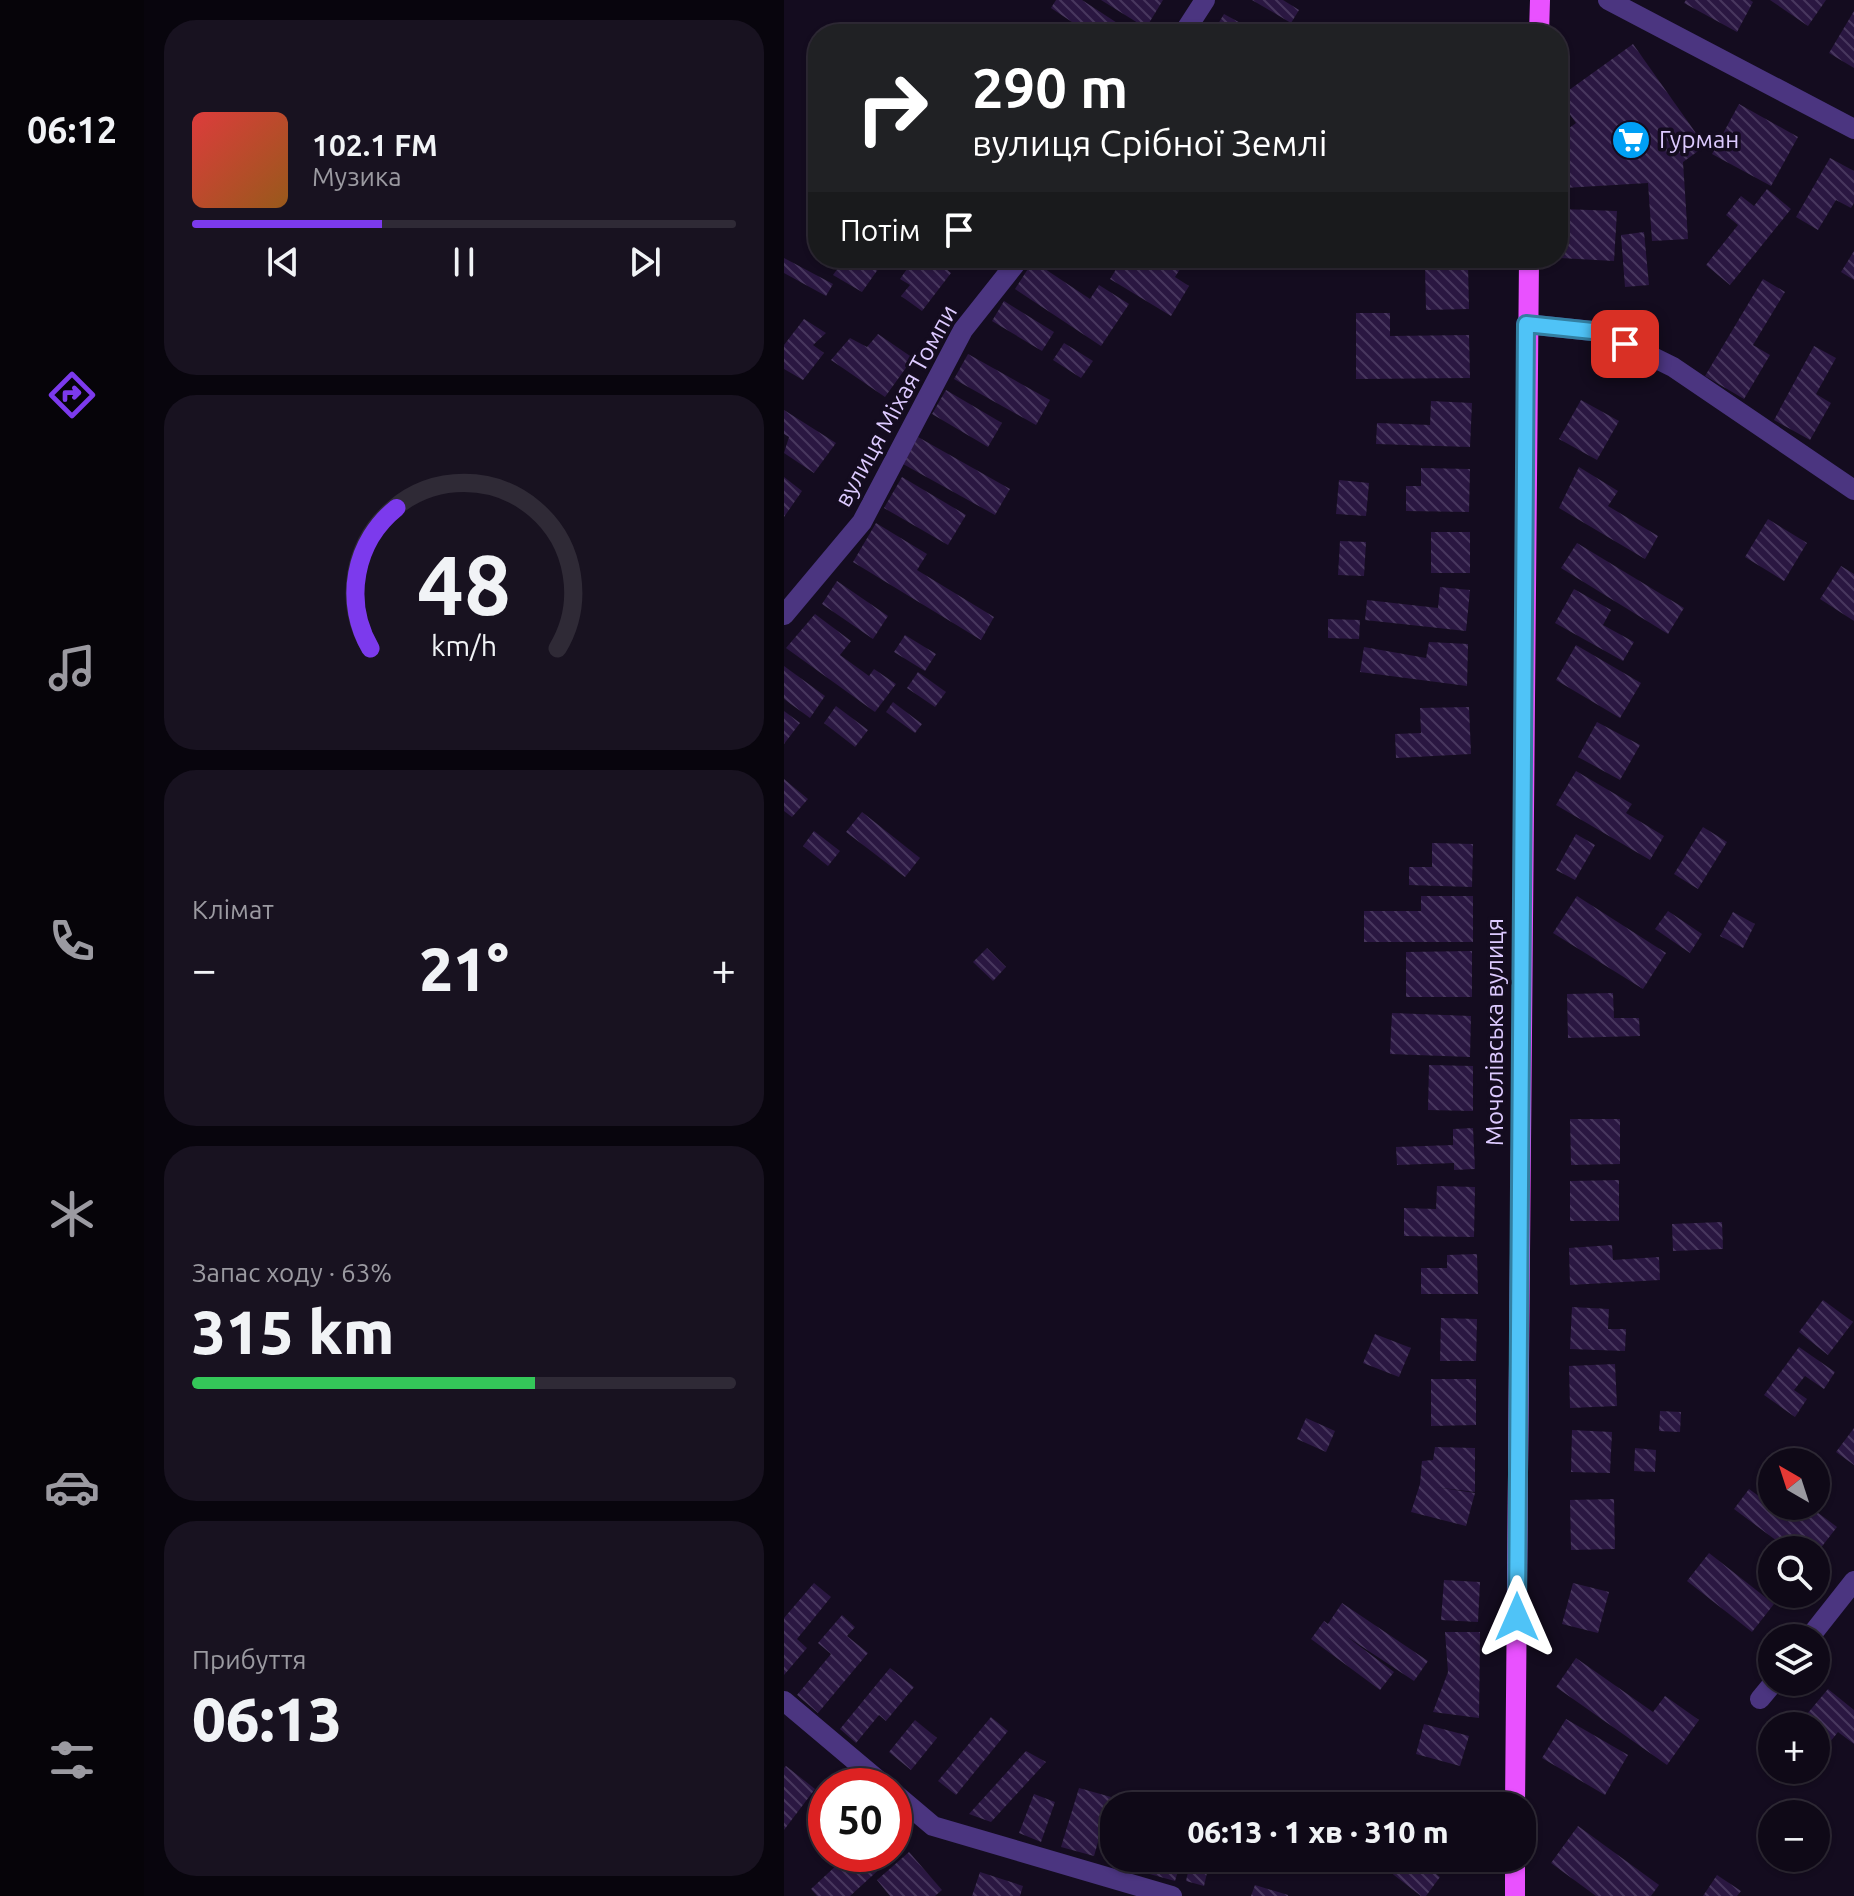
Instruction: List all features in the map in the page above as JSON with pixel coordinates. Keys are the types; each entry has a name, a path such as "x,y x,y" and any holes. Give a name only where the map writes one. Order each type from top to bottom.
{"main road":[{"path":"1539,24 1540,0"},
{"name":"Мочолівська вулиця","path":"1515,1792 1529,268"},
{"path":"1515,1872 1515,1896"}],"street":[{"path":"1189,24 1205,0"},
{"path":"1608,0 1854,129"},
{"name":"вулиця Міхая Томпи","path":"784,615 862,522 963,330 1012,268"},
{"path":"1526,324 1602,332 1673,367 1854,490"},
{"path":"1820,1624 1854,1581"},
{"path":"784,1701 864,1768"},
{"path":"912,1808 933,1826 1172,1896"}],"building":[{"path":"1056,0 1082,0 1119,24 1075,24 1051,8"},
{"path":"1101,0 1163,0 1148,24 1140,24"},
{"path":"1252,0 1283,0 1299,10 1291,23"},
{"path":"1686,0 1753,2 1737,32 1684,3"},
{"path":"1770,0 1826,0 1808,26"},
{"path":"1854,11 1854,68 1829,53"},
{"path":"1224,14 1242,24 1218,24"},
{"name":"Гурман","path":"1633,44 1705,146 1683,162 1688,239 1652,241 1648,183 1568,188 1568,129 1576,123 1568,112 1568,91"},
{"path":"1739,104 1798,137 1771,186 1712,154"},
{"path":"1830,158 1854,171 1854,203 1851,208 1836,200 1818,230 1796,217"},
{"path":"1767,189 1791,209 1730,285 1706,265 1738,225 1726,215 1741,196 1754,206"},
{"path":"1568,209 1617,211 1614,261 1568,258"},
{"path":"1644,232 1649,285 1625,287 1621,235"},
{"path":"1854,251 1854,280 1841,272"},
{"path":"784,258 833,284 826,296 784,273"},
{"path":"838,268 879,268 862,292 833,275"},
{"path":"908,268 945,268 951,273 922,311 901,296 910,285 900,279"},
{"path":"1028,268 1044,268 1090,299 1099,285 1129,304 1101,346 1015,289"},
{"path":"1117,268 1181,268 1175,277 1189,286 1171,316 1110,279"},
{"path":"1425,268 1468,268 1469,309 1426,310"},
{"path":"1763,279 1785,292 1753,345 1770,355 1744,399 1705,376"},
{"path":"1004,301 1054,332 1042,351 992,321"},
{"path":"1356,313 1390,313 1390,336 1469,335 1470,378 1356,379"},
{"path":"804,319 826,333 813,345 824,353 803,380 784,369 784,345"},
{"path":"878,334 913,358 885,397 831,360 850,338 867,347"},
{"path":"1064,343 1093,361 1081,378 1053,360"},
{"path":"1814,346 1836,358 1816,394 1831,403 1810,440 1774,420"},
{"path":"968,354 1050,400 1036,425 954,379"},
{"path":"946,390 1002,423 988,447 932,414"},
{"path":"1581,400 1619,421 1597,460 1559,439"},
{"path":"1431,401 1472,403 1470,447 1376,444 1377,423 1430,425"},
{"path":"784,410 836,443 814,473 784,453 789,437 784,434"},
{"path":"918,437 1010,489 995,515 903,464"},
{"path":"1579,467 1618,491 1608,506 1658,536 1645,559 1559,508"},
{"path":"1421,468 1470,469 1469,512 1406,511 1406,486 1421,486"},
{"path":"784,477 802,491 784,517"},
{"path":"902,477 966,515 948,545 884,508"},
{"path":"1339,480 1369,483 1366,516 1336,514"},
{"path":"1768,519 1807,543 1784,581 1745,557"},
{"path":"876,523 927,554 917,570 994,617 981,640 853,562"},
{"path":"1431,532 1470,532 1470,573 1431,573"},
{"path":"1340,541 1366,542 1364,576 1338,575"},
{"path":"1577,543 1684,608 1668,634 1561,568"},
{"path":"1841,566 1854,574 1854,621 1820,599"},
{"path":"837,581 888,616 873,639 822,604"},
{"path":"1440,587 1470,590 1466,631 1365,620 1367,600 1438,608"},
{"path":"1574,589 1611,610 1603,625 1634,642 1623,661 1555,623"},
{"path":"815,614 851,641 840,655 869,676 874,669 896,684 875,712 786,648"},
{"path":"1328,619 1360,620 1359,639 1328,638"},
{"path":"905,635 936,654 925,671 894,652"},
{"path":"1429,642 1468,644 1467,686 1360,672 1364,647 1426,658"},
{"path":"1576,645 1641,683 1620,718 1556,680"},
{"path":"784,666 825,696 810,718 784,699"},
{"path":"918,672 946,692 935,707 907,688"},
{"path":"893,702 922,724 915,733 886,712"},
{"path":"836,706 868,730 855,747 824,723"},
{"path":"1469,707 1471,754 1396,758 1395,734 1421,733 1420,708"},
{"path":"784,711 800,723 784,744"},
{"path":"1597,722 1640,745 1620,780 1578,757"},
{"path":"1576,771 1632,804 1626,813 1664,836 1650,860 1556,805"},
{"path":"784,779 808,799 792,817 784,811"},
{"path":"862,812 920,858 905,877 846,832"},
{"path":"1703,827 1727,842 1698,889 1674,874"},
{"path":"814,831 840,851 828,866 803,846"},
{"path":"1576,834 1595,845 1575,880 1556,870"},
{"path":"1432,843 1473,844 1472,887 1409,885 1409,867 1432,867"},
{"path":"1421,896 1473,896 1473,942 1364,942 1364,911 1421,911"},
{"path":"1577,896 1666,953 1643,989 1553,933"},
{"path":"1668,911 1702,934 1690,953 1655,929"},
{"path":"1733,912 1755,924 1743,948 1720,936"},
{"path":"987,948 1006,967 993,981 973,962"},
{"path":"1472,951 1472,997 1406,997 1406,952"},
{"path":"1613,993 1614,1018 1639,1018 1640,1036 1568,1038 1567,994"},
{"path":"1392,1013 1471,1016 1470,1057 1390,1054"},
{"path":"1429,1065 1473,1066 1473,1111 1428,1110"},
{"path":"1570,1119 1620,1119 1620,1164 1571,1165"},
{"path":"1473,1128 1475,1169 1454,1170 1454,1163 1397,1165 1396,1147 1453,1145 1453,1129"},
{"path":"1619,1180 1619,1221 1570,1221 1570,1181"},
{"path":"1437,1186 1475,1187 1474,1237 1404,1236 1404,1208 1436,1209"},
{"path":"1722,1222 1723,1249 1673,1251 1672,1224"},
{"path":"1612,1245 1613,1260 1659,1257 1660,1280 1570,1285 1569,1248"},
{"path":"1477,1254 1478,1294 1421,1294 1421,1268 1447,1268 1447,1255"},
{"path":"1823,1300 1853,1322 1828,1355 1799,1332"},
{"path":"1572,1307 1609,1309 1608,1329 1626,1329 1625,1351 1570,1349"},
{"path":"1441,1318 1477,1319 1476,1361 1440,1361"},
{"path":"1375,1334 1411,1348 1399,1377 1363,1363"},
{"path":"1799,1347 1835,1372 1824,1389 1805,1376 1794,1390 1807,1399 1795,1417 1764,1395"},
{"path":"1615,1364 1617,1406 1570,1408 1569,1366"},
{"path":"1431,1379 1476,1379 1476,1425 1431,1426"},
{"path":"1660,1411 1681,1412 1680,1432 1659,1431"},
{"path":"1306,1418 1335,1431 1326,1452 1297,1439"},
{"path":"1854,1428 1854,1465 1836,1452"},
{"path":"1572,1430 1612,1432 1610,1473 1571,1472"},
{"path":"1435,1447 1475,1448 1475,1492 1435,1487 1475,1493 1466,1526 1411,1512 1420,1484 1422,1461 1433,1460"},
{"path":"1635,1448 1656,1450 1655,1472 1634,1471"},
{"path":"1749,1489 1758,1496 1758,1520 1828,1520 1837,1527 1830,1536 1770,1536 1734,1509"},
{"path":"1614,1499 1615,1549 1571,1550 1570,1500"},
{"path":"1709,1553 1758,1591 1758,1608 1771,1608 1752,1632 1687,1581"},
{"path":"1444,1580 1480,1582 1478,1622 1441,1620"},
{"path":"814,1583 831,1597 797,1639 807,1648 784,1675 784,1618"},
{"path":"1573,1583 1609,1592 1598,1633 1562,1624"},
{"path":"1342,1603 1428,1661 1414,1681 1346,1636 1394,1672 1380,1690 1311,1639 1324,1621 1328,1624"},
{"path":"842,1615 855,1627 847,1636 868,1653 818,1713 797,1695 831,1654 818,1643"},
{"path":"1445,1632 1480,1632 1479,1718 1433,1712 1448,1672"},
{"path":"1576,1658 1653,1712 1665,1696 1699,1720 1667,1765 1556,1687"},
{"path":"890,1668 914,1687 886,1721 879,1715 856,1743 840,1729"},
{"path":"1830,1691 1854,1710 1854,1744 1838,1732 1830,1742 1830,1712 1809,1712 1822,1696 1830,1696"},
{"path":"991,1717 1008,1731 956,1795 938,1781"},
{"path":"1566,1719 1628,1755 1605,1795 1542,1758"},
{"path":"915,1720 937,1738 912,1769 889,1752"},
{"path":"1424,1724 1469,1736 1460,1766 1416,1754"},
{"path":"1026,1751 1046,1762 991,1822 969,1814"},
{"path":"786,1766 808,1783 808,1798 784,1830"},
{"path":"1079,1788 1100,1794 1100,1835 1094,1856 1061,1847"},
{"path":"1034,1794 1055,1802 1041,1842 1019,1833"},
{"path":"1578,1826 1659,1885 1651,1896 1596,1896 1551,1863"},
{"path":"912,1855 942,1890 935,1896 890,1896 877,1880 886,1872 912,1872"},
{"path":"829,1872 876,1872 850,1896 817,1896 811,1889"},
{"path":"980,1872 1023,1886 1020,1896 972,1896"},
{"path":"1142,1872 1178,1872 1175,1881"},
{"path":"1188,1872 1207,1872 1204,1886 1186,1881"},
{"path":"1390,1872 1434,1872 1440,1877 1426,1896 1421,1896"},
{"path":"1717,1875 1741,1891 1737,1896 1703,1896"},
{"path":"1255,1885 1288,1895 1288,1896 1251,1896"}],"place":[{"name":"Гурман","path":"1631,140"}],"route":[{"path":"1517,1617 1526,324 1602,332 1625,344"}]}
